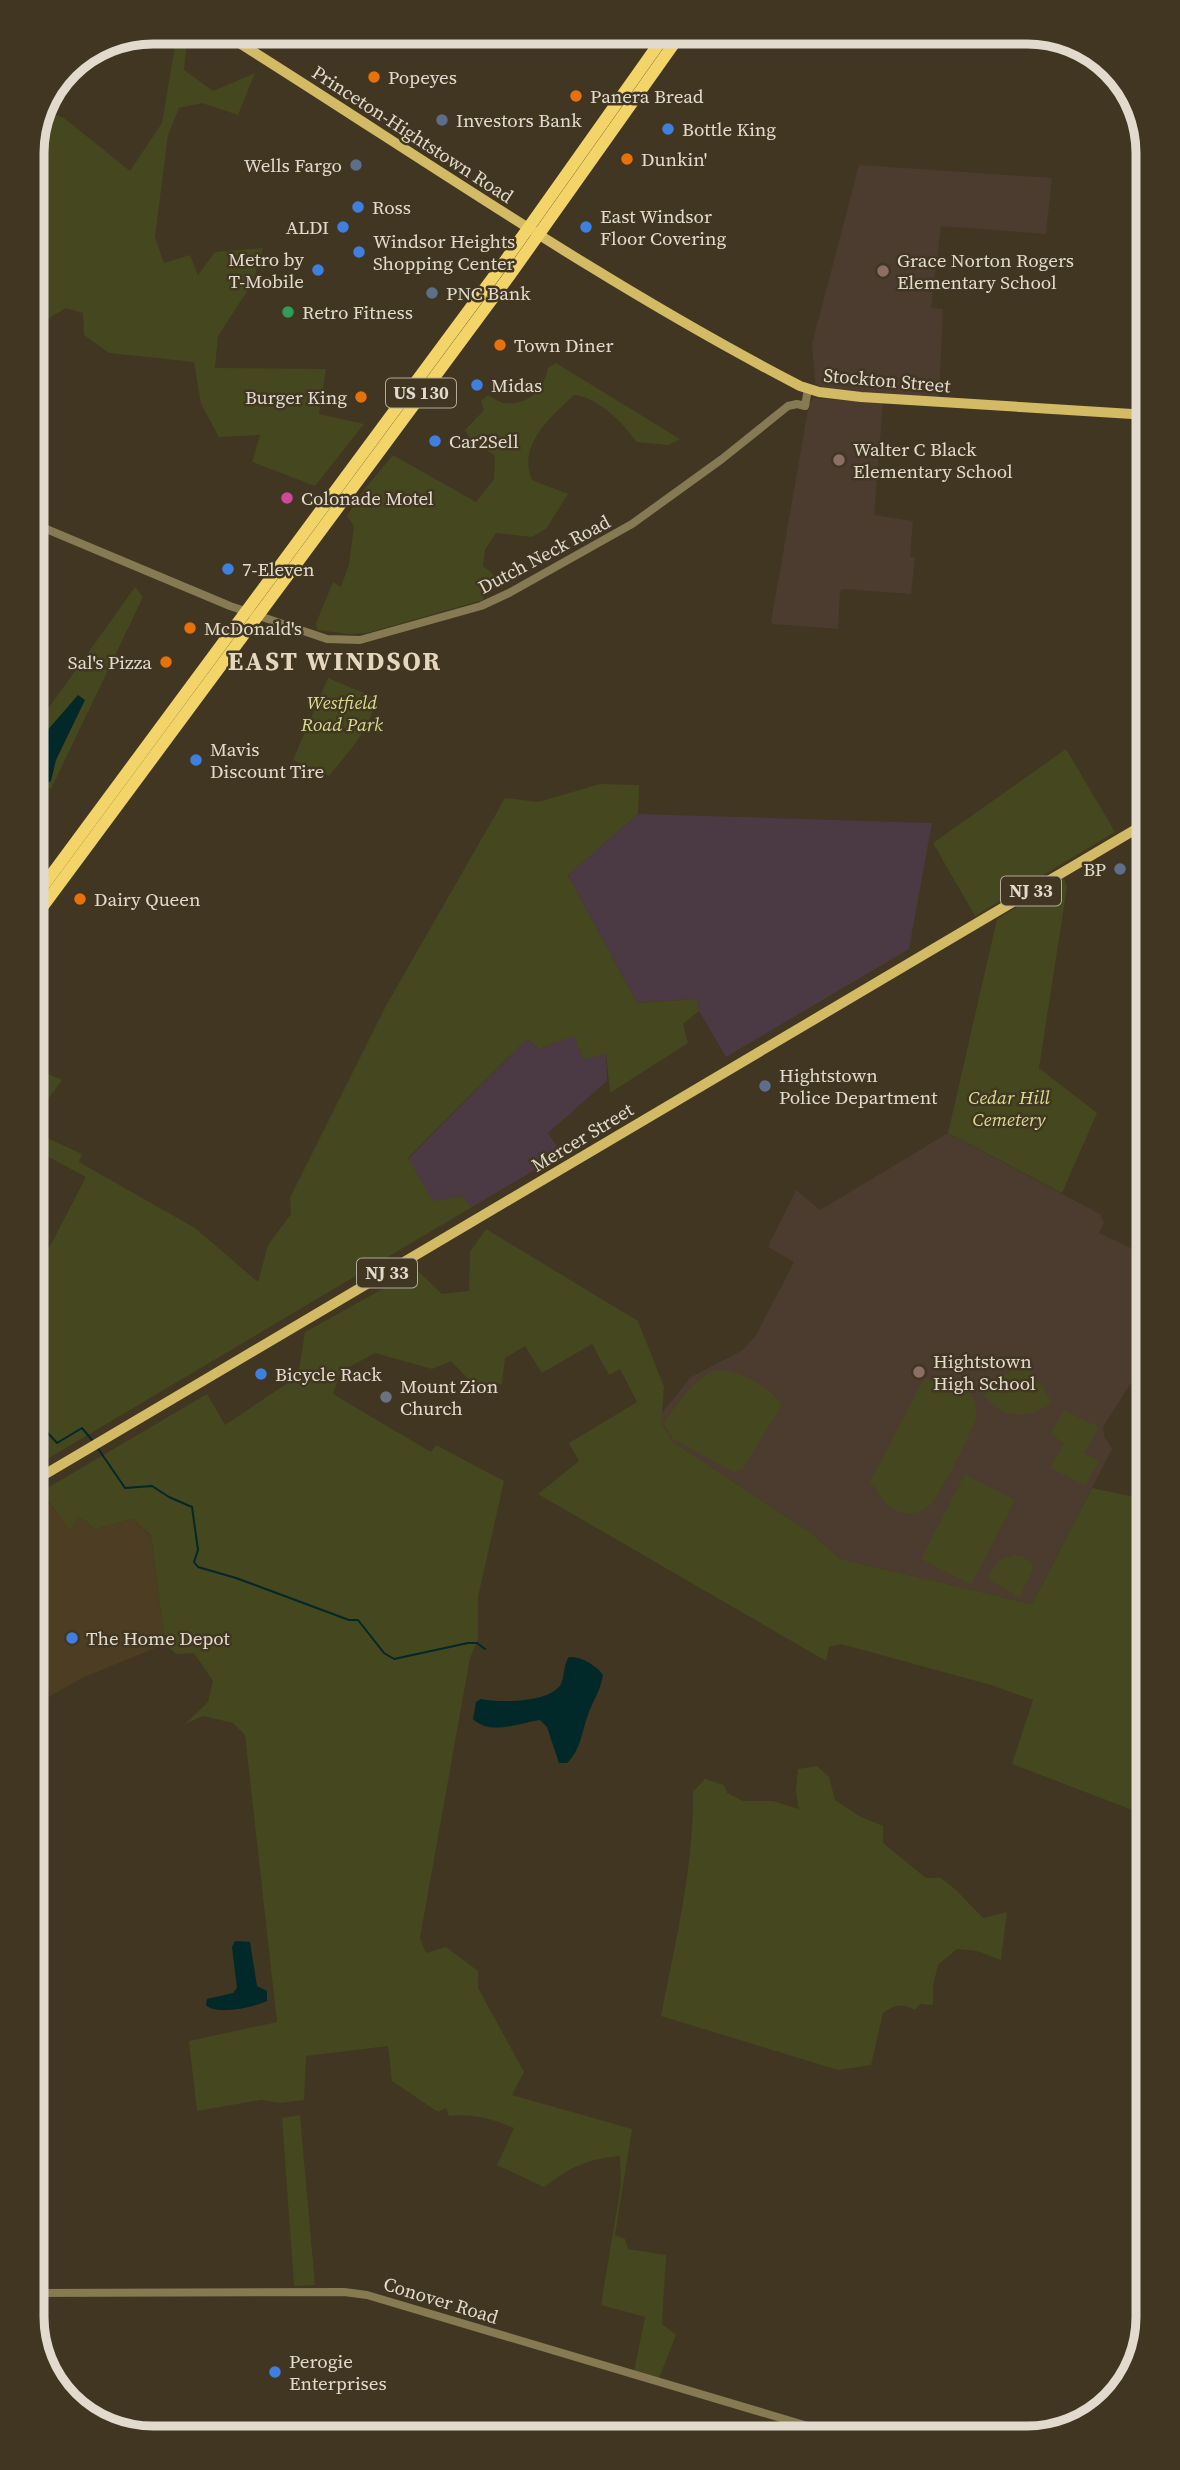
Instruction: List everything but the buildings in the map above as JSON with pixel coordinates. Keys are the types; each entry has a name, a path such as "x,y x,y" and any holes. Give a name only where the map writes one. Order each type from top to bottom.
{"highway":[{"name":"US 130","path":"44,885 438,370 659,44"},
{"name":"US 130","path":"44,904 435,353 533,232 673,44"},
{"path":"435,353 438,370"},
{"path":"396,407 398,423"}],"main road":[{"name":"Princeton-Hightstown Road","path":"241,44 533,232"},
{"name":"Stockton Street","path":"533,232 643,298 808,389 861,397 1136,414"},
{"name":"Mercer Street","path":"44,1475 1136,830"}],"street":[{"path":"788,406 805,406 808,389"},
{"name":"Dutch Neck Road","path":"44,528 251,613 327,639 351,641 481,606 509,593 632,524 722,459 808,389"},
{"name":"Conover Road","path":"44,2293 344,2292 367,2295 808,2426"}],"shaded area":[{"name":"Grace Norton Rogers Elementary School","path":"859,165 1052,178 1046,234 941,226 931,308 943,309 939,399 846,392 815,383 812,344"},
{"name":"Walter C Black Elementary School","path":"814,398 883,403 874,515 913,521 910,557 915,558 911,594 843,589 840,591 838,629 771,622 809,404"},
{"path":"638,814 932,823 909,949 726,1057 699,1011 697,999 637,1003 568,875"},
{"path":"575,1035 606,1053 607,1081 548,1133 562,1154 472,1207 462,1196 433,1202 408,1159 527,1039 539,1049"},
{"name":"Hightstown High School","path":"948,1133 1100,1214 1104,1223 1099,1233 1136,1250 1136,1375 1103,1427 1104,1436 1112,1449 1032,1604 841,1559 811,1533 673,1442 661,1423 660,1415 691,1377 743,1350 756,1335 794,1262 768,1247 796,1190 820,1210"},
{"path":"44,1498 70,1529 78,1516 96,1529 132,1519 151,1536 165,1644 84,1677 44,1699"}],"green space":[{"path":"175,44 187,44 184,70 213,91 255,73 238,115 202,103 179,108 168,135 155,237 164,263 190,255 198,275 215,252 263,248 253,282 218,336 215,368 326,369 319,414 364,424 315,486 252,462 260,435 219,437 201,404 194,362 109,353 84,335 83,313 66,308 44,321 44,146 52,113 64,118 130,171 162,123"},
{"path":"556,363 680,439 668,445 637,442 601,406 574,395 547,422 529,455 532,480 568,494 546,529 532,537 496,533 485,550 483,566 493,574 493,580 487,583 483,600 367,633 317,630 316,623 333,582 341,587 349,564 354,526 347,516 363,491 393,455 476,502 494,479 495,456 470,438 465,430 484,410 481,401 488,395 504,403 527,399 543,383 548,368"},
{"path":"135,587 143,597 51,789 44,784 44,710 48,709"},
{"name":"Westfield Road Park","path":"328,678 376,698 364,730 329,776 293,760"},
{"path":"1066,749 1115,832 975,916 933,843"},
{"path":"600,784 639,785 638,814 568,875 637,1003 697,999 699,1011 683,1024 688,1043 610,1093 606,1053 584,1060 574,1036 539,1049 527,1039 408,1158 433,1201 462,1196 472,1207 44,1461 44,1258 86,1177 44,1154 44,1137 82,1154 79,1162 195,1228 258,1282 268,1245 291,1214 290,1198 387,1004 505,798 538,802"},
{"name":"Cedar Hill Cemetery","path":"1064,878 1067,887 1039,1068 1097,1113 1062,1193 948,1133 997,919"},
{"path":"44,1072 62,1080 44,1105"},
{"path":"486,1229 638,1321 664,1387 661,1423 673,1442 811,1533 841,1559 1032,1604 1092,1488 1136,1497 1136,1811 1012,1764 1033,1700 991,1685 841,1644 829,1647 826,1661 538,1494 579,1461 569,1443 637,1402 620,1369 609,1375 592,1344 542,1373 525,1346 505,1358 502,1384 473,1384 451,1361 432,1369 375,1353 340,1372 333,1394 431,1452 436,1445 504,1481 478,1597 478,1639 470,1658 420,1938 426,1953 446,1947 478,1971 478,1988 524,2072 512,2095 632,2129 615,2235 625,2239 628,2249 666,2255 662,2324 676,2335 659,2378 634,2371 645,2317 601,2305 621,2184 620,2156 579,2165 544,2187 497,2165 514,2128 482,2117 449,2116 446,2108 438,2112 392,2081 388,2046 306,2056 304,2100 280,2103 261,2100 197,2111 189,2041 277,2022 245,1735 233,1723 203,1716 185,1724 208,1702 213,1681 194,1653 176,1654 165,1644 151,1535 132,1519 96,1529 78,1516 70,1530 44,1499 44,1490 207,1394 225,1425 298,1376 305,1332 417,1270 442,1294 469,1291 470,1252"},
{"path":"1017,1365 1033,1374 1052,1402 1033,1413 1014,1414 1005,1412 988,1401 982,1392"},
{"path":"716,1370 753,1380 769,1391 782,1405 742,1470 733,1472 673,1439 664,1424 692,1386"},
{"path":"924,1378 962,1385 973,1399 976,1416 964,1446 932,1503 917,1513 900,1512 885,1503 876,1487 869,1484"},
{"path":"1064,1410 1097,1426 1098,1429 1084,1453 1099,1461 1085,1485 1051,1467 1064,1443 1050,1434"},
{"path":"965,1474 1015,1500 971,1585 921,1559"},
{"path":"1015,1555 1022,1556 1033,1564 1022,1596 1016,1597 989,1580 989,1575 999,1560"},
{"path":"817,1766 829,1777 835,1800 859,1816 883,1826 883,1843 926,1878 941,1878 983,1918 1007,1912 1001,1960 977,1951 957,1949 938,1965 933,1986 933,2005 920,2004 915,2010 899,2006 883,2013 871,2065 838,2070 661,2016 687,1877 693,1792 705,1779 724,1785 727,1793 743,1801 773,1801 799,1809 796,1792 798,1769"},
{"path":"300,2115 315,2285 294,2286 282,2118"}],"water":[{"path":"78,695 85,700 56,760 51,781 47,783 44,781 44,734"},
{"path":"569,1657 588,1662 603,1675 578,1746 567,1763 559,1763 547,1727 540,1720 496,1728 480,1724 473,1719 476,1702 481,1699 524,1700 547,1695 555,1690 561,1684"},
{"path":"235,1941 250,1942 257,1986 267,1991 267,2001 235,2009 211,2008 206,2005 207,1999 233,1993 237,1988 232,1947"}],"waterway":[{"path":"44,1427 57,1443 82,1428 92,1440"},
{"path":"97,1447 125,1488 152,1486 192,1507 198,1550 194,1562 198,1567 236,1578 349,1620 358,1620 384,1653 394,1659 468,1643 477,1643 485,1649"}],"place":[{"name":"Popeyes","path":"374,77"},
{"name":"Panera Bread","path":"576,96"},
{"name":"Investors Bank","path":"442,120"},
{"name":"Bottle King","path":"668,129"},
{"name":"Dunkin'","path":"627,159"},
{"name":"Wells Fargo","path":"356,165"},
{"name":"Ross","path":"358,207"},
{"name":"ALDI","path":"343,227"},
{"name":"East Windsor Floor Covering","path":"586,227"},
{"name":"Windsor Heights Shopping Center","path":"359,252"},
{"name":"Metro by T-Mobile","path":"318,270"},
{"name":"Grace Norton Rogers Elementary School","path":"883,271"},
{"name":"PNC Bank","path":"432,293"},
{"name":"Retro Fitness","path":"288,312"},
{"name":"Town Diner","path":"500,345"},
{"name":"Midas","path":"477,385"},
{"name":"Burger King","path":"361,397"},
{"name":"Car2Sell","path":"435,441"},
{"name":"Walter C Black Elementary School","path":"839,460"},
{"name":"Colonade Motel","path":"287,498"},
{"name":"7-Eleven","path":"228,569"},
{"name":"McDonald's","path":"190,628"},
{"name":"Sal's Pizza","path":"166,662"},
{"name":"Mavis Discount Tire","path":"196,760"},
{"name":"BP","path":"1120,869"},
{"name":"Dairy Queen","path":"80,899"},
{"name":"Hightstown Police Department","path":"765,1086"},
{"name":"Hightstown High School","path":"919,1372"},
{"name":"Bicycle Rack","path":"261,1374"},
{"name":"Mount Zion Church","path":"386,1397"},
{"name":"The Home Depot","path":"72,1638"},
{"name":"Perogie Enterprises","path":"275,2372"}],"district":[{"name":"EAST WINDSOR","path":"335,661"}]}
